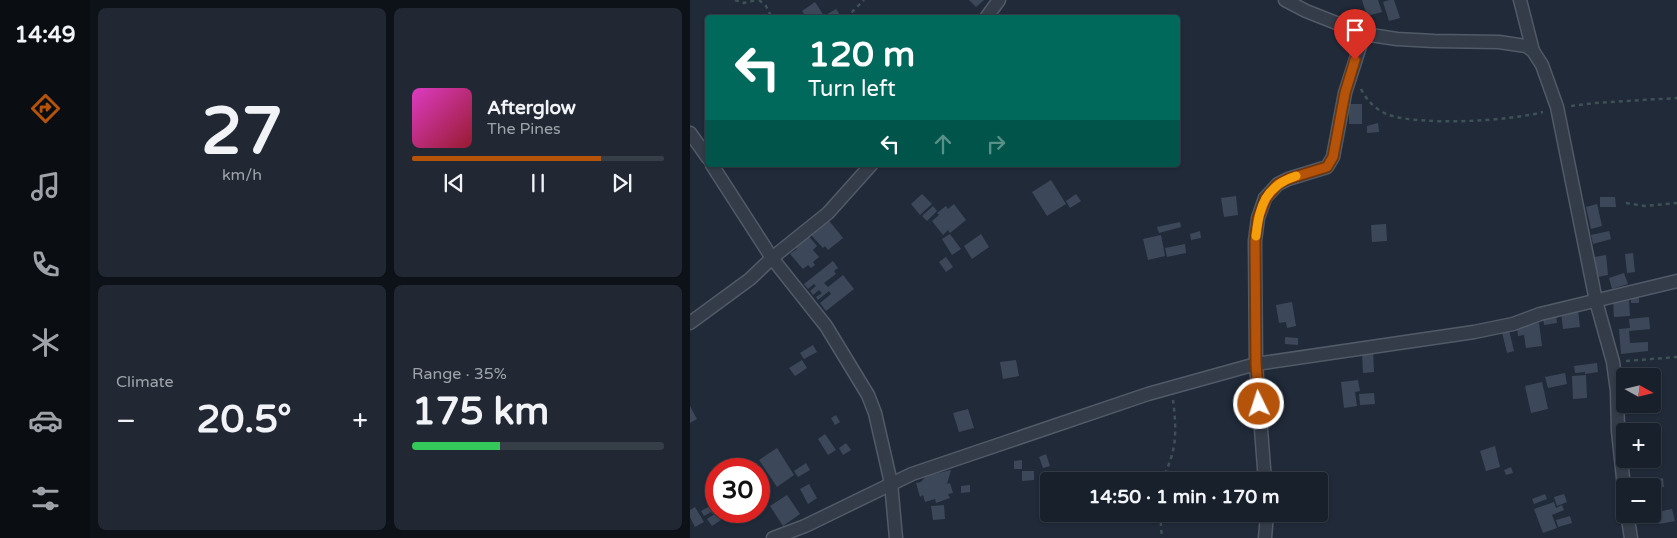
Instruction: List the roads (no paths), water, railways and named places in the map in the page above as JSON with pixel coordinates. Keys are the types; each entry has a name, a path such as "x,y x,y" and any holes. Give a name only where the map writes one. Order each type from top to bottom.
{"street":[{"path":"988,15 998,0"},
{"path":"1285,0 1306,11 1364,34 1434,42 1506,43 1526,46 1533,51"},
{"path":"1520,0 1533,51 1542,66 1557,107 1596,301 1613,362 1623,478"},
{"path":"1264,472 1256,364 1255,241 1258,218 1266,198 1278,184 1288,179 1320,170 1327,167 1330,163 1333,157 1345,93 1364,34"},
{"path":"690,132 705,154"},
{"path":"713,167 772,258 826,326 868,395 875,414 891,483 896,538"},
{"path":"690,323 750,278 828,213 870,167"},
{"path":"773,538 805,526 891,483 939,464 968,456 1122,402 1256,364 1474,332 1513,324 1540,314 1677,281"},
{"path":"1265,538 1266,522"},
{"path":"1629,523 1630,538"}]}
